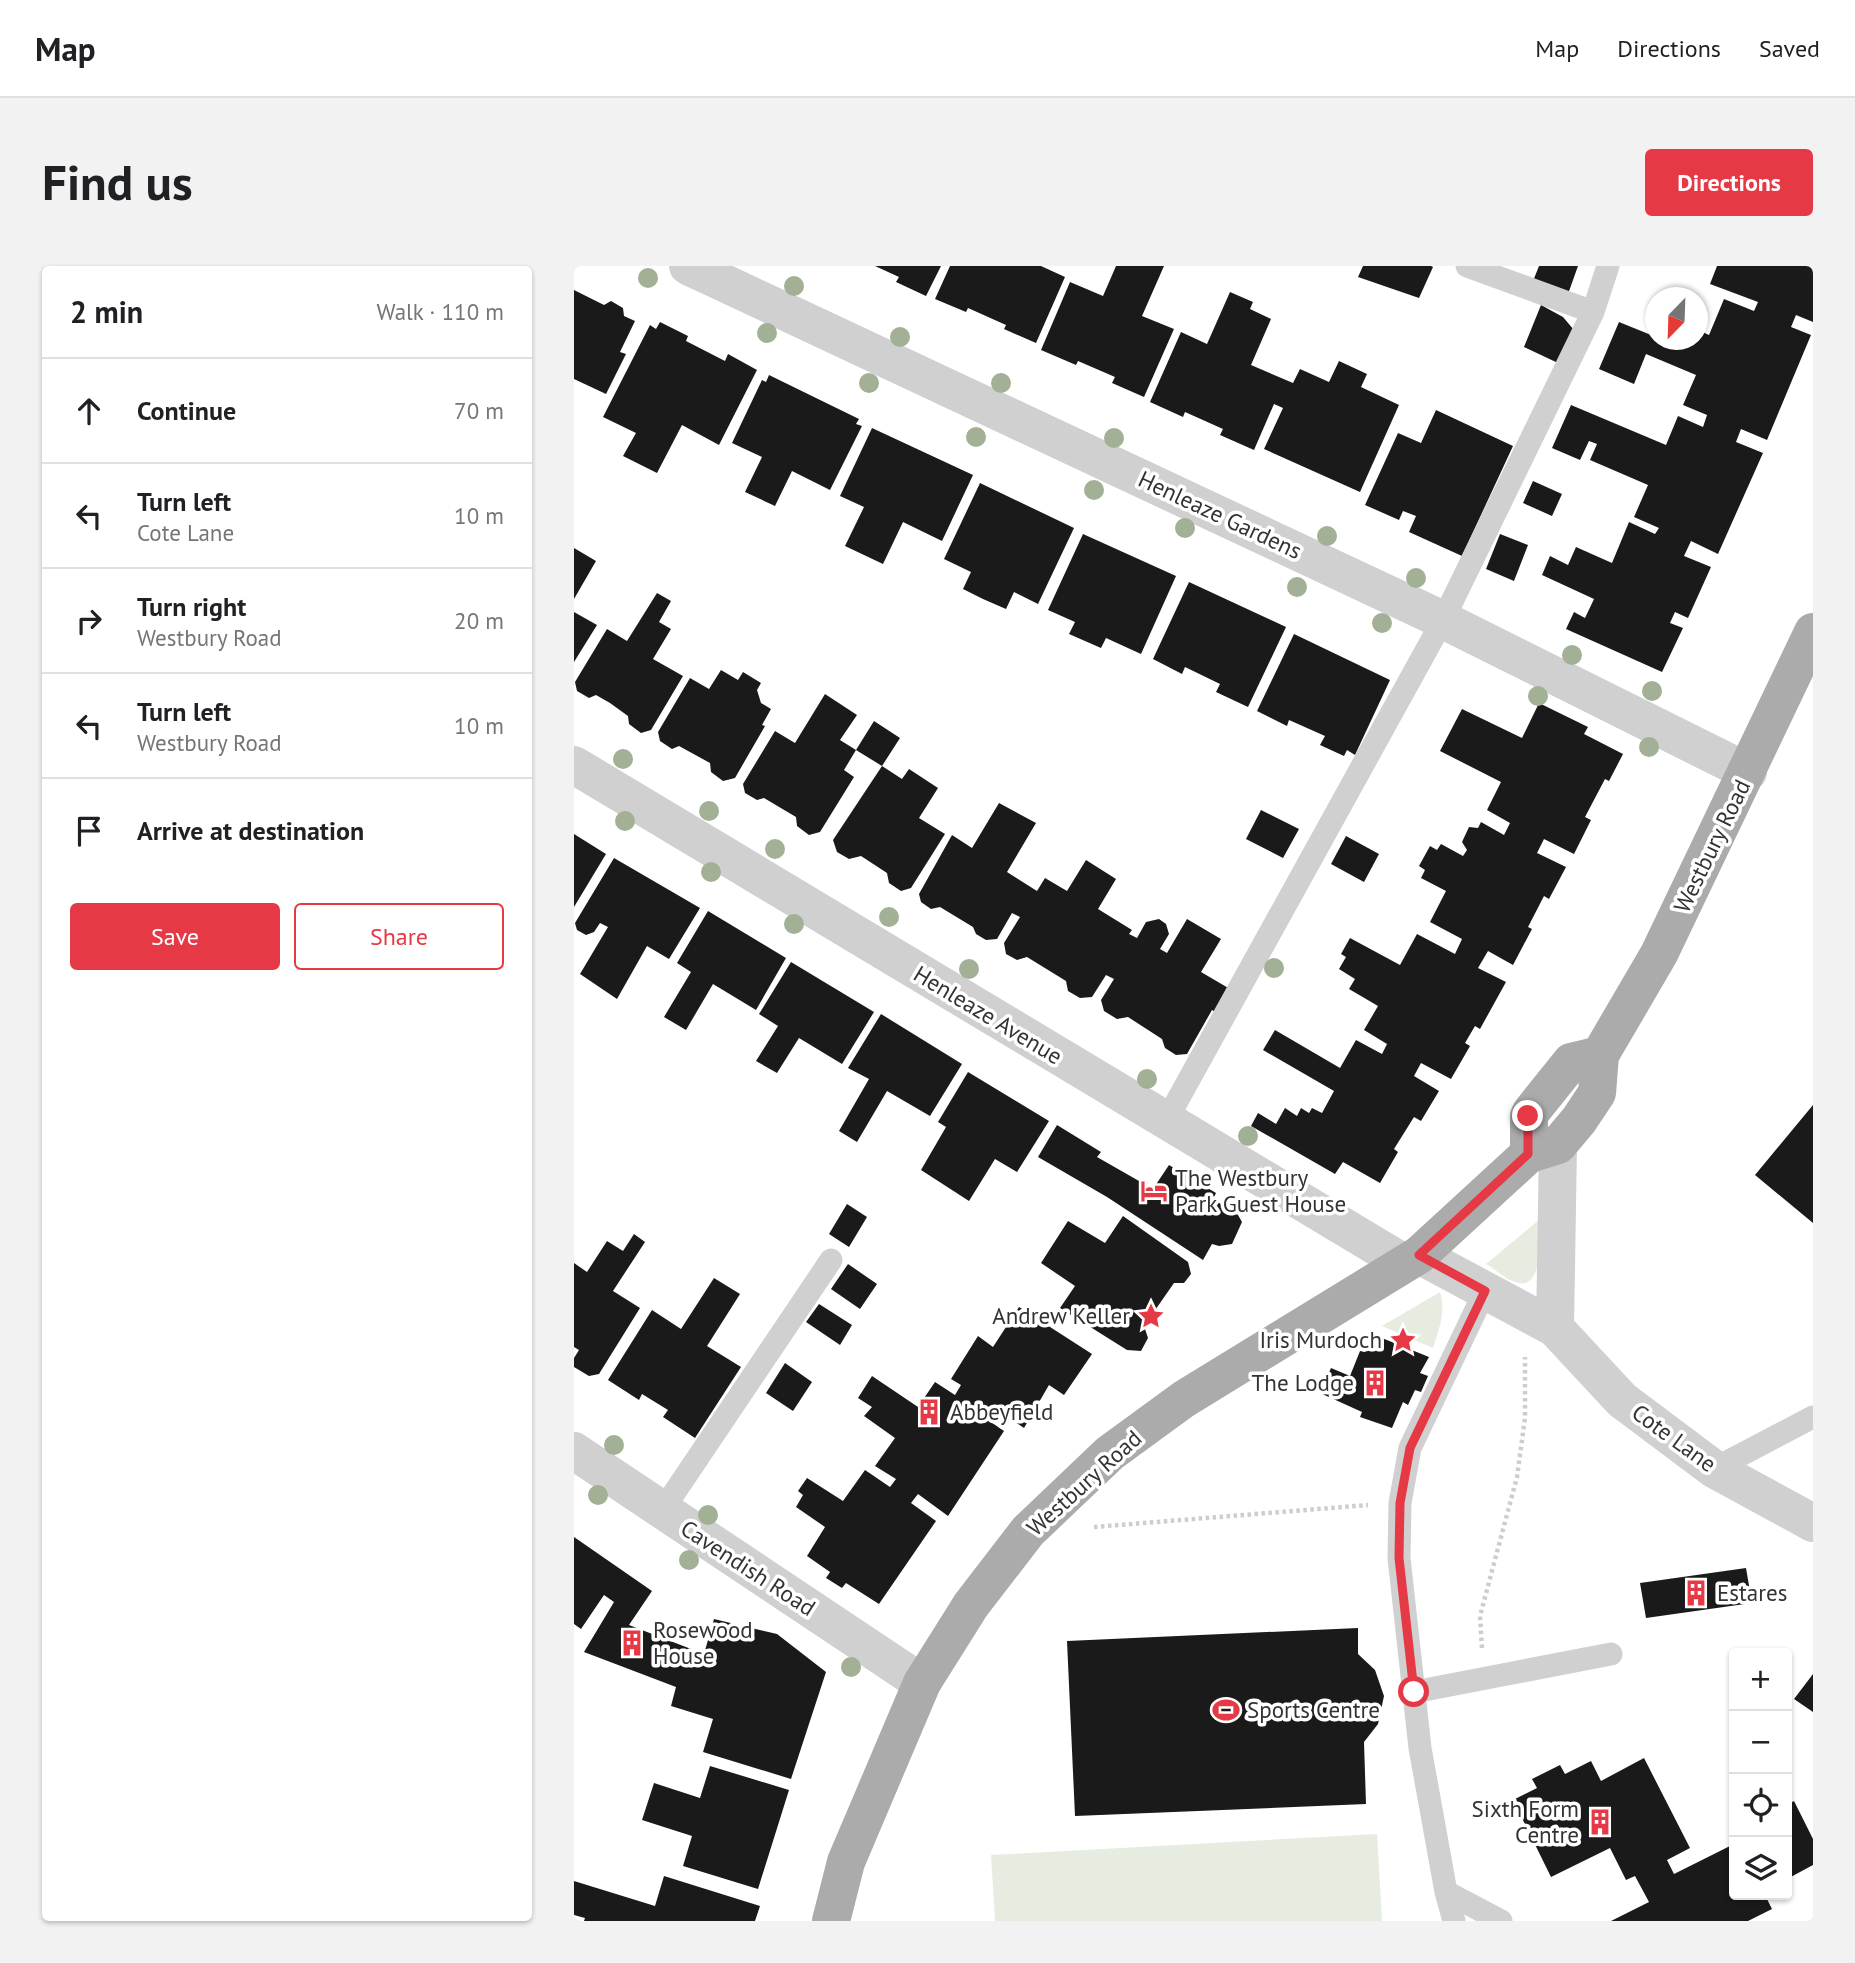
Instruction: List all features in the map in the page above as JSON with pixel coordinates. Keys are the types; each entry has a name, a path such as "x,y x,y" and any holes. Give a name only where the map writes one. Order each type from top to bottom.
{"main road":[{"name":"Westbury Road","path":"831,1921 846,1862 922,1683 971,1605 1028,1531 1110,1453 1184,1399 1411,1259 1543,1150 1528,1116 1571,1062 1600,1055 1659,954 1813,632"}],"street":[{"name":"Henleaze Gardens","path":"688,266 1443,620 1748,772"},
{"name":"Henleaze Avenue","path":"574,765 1166,1122 1205,1131 1411,1259"},
{"path":"1543,1150 1555,1328"},
{"name":"Cote Lane","path":"1411,1259 1485,1291 1555,1328 1622,1400 1714,1469 1813,1523"},
{"name":"Cavendish Road","path":"574,1451 922,1683"}],"lane":[{"path":"1467,266 1593,312"},
{"path":"1166,1122 1443,620 1593,312 1608,266"},
{"path":"662,1511 831,1260"},
{"path":"1454,1921 1446,1892 1420,1748 1414,1692 1390,1557 1410,1448 1485,1291"},
{"path":"1714,1469 1813,1417"},
{"path":"1414,1692 1611,1654"},
{"path":"1446,1892 1501,1921"}],"path":[{"path":"1483,1678 1480,1616 1517,1477 1525,1418 1525,1352"},
{"path":"1089,1527 1400,1503"}],"shaded area":[{"path":"1539,1220 1538,1261 1531,1279 1525,1283 1515,1282 1486,1264"},
{"path":"1440,1292 1442,1313 1433,1348 1382,1326"},
{"path":"1377,1834 1382,1921 995,1921 991,1855"}],"building":[{"path":"875,266 941,266 926,296 896,282 899,277"},
{"path":"950,266 1041,266 1065,277 1036,343 1004,329 1006,325 968,308 966,312 935,299"},
{"path":"1116,266 1164,266 1142,316 1174,329 1144,397 1112,383 1115,377 1078,361 1076,365 1041,350 1070,282 1103,296"},
{"path":"1363,266 1433,267 1419,298 1358,277"},
{"path":"1539,266 1578,266 1568,294 1533,281"},
{"path":"1717,266 1813,266 1813,322 1796,315 1791,327 1811,335 1767,440 1741,429 1736,442 1763,453 1718,554 1691,541 1684,556 1711,567 1688,618 1675,612 1670,623 1683,628 1662,672 1566,629 1574,612 1585,618 1594,599 1542,575 1550,556 1568,565 1576,547 1612,563 1629,522 1655,534 1659,528 1634,517 1648,485 1590,460 1597,444 1589,441 1580,460 1552,448 1571,405 1666,445 1678,416 1703,427 1707,415 1683,405 1696,375 1646,354 1634,384 1599,369 1619,322 1645,333 1645,350 1708,350 1708,335 1724,299 1754,311 1758,302 1710,284"},
{"path":"574,290 604,305 611,301 623,308 624,316 635,321 620,352 626,354 606,394 574,379"},
{"path":"1230,292 1253,302 1250,309 1271,319 1251,365 1293,383 1300,369 1329,382 1339,361 1367,374 1361,387 1399,405 1360,492 1264,449 1283,408 1274,404 1254,450 1220,435 1223,429 1185,412 1183,417 1150,402 1181,332 1207,344"},
{"path":"1541,305 1563,317 1574,330 1558,363 1524,347"},
{"path":"660,322 688,336 686,341 725,361 728,354 757,370 719,445 682,425 657,473 623,456 636,433 603,417 650,325 656,329"},
{"path":"769,375 859,419 856,424 862,426 830,490 792,471 775,506 745,492 762,457 732,443 762,380 766,382"},
{"path":"1436,410 1513,446 1462,556 1409,532 1416,516 1403,511 1399,520 1365,505 1398,433 1421,443"},
{"path":"872,428 973,475 942,541 903,522 883,564 845,546 864,507 840,496"},
{"path":"1533,481 1562,494 1552,516 1523,503"},
{"path":"980,483 1074,528 1038,604 1014,592 1006,609 983,599 963,589 971,572 944,559"},
{"path":"1083,534 1176,576 1141,654 1106,638 1101,648 1069,634 1075,622 1048,610"},
{"path":"1500,534 1528,545 1514,581 1486,569"},
{"path":"574,548 596,561 574,599"},
{"path":"1189,582 1286,627 1248,707 1216,692 1220,684 1185,667 1182,674 1153,659"},
{"path":"657,593 671,601 659,622 671,629 653,659 683,676 651,730 641,733 629,724 628,716 610,703 596,695 589,698 577,691 575,682 607,629 627,641"},
{"path":"574,612 597,625 574,662"},
{"path":"1294,634 1390,680 1355,755 1347,750 1344,756 1320,745 1325,736 1289,720 1287,726 1257,711"},
{"path":"721,670 738,680 743,672 761,683 757,690 761,703 771,709 762,725 765,726 735,778 723,781 711,772 710,763 679,746 672,749 660,741 658,732 690,678 709,689"},
{"path":"825,694 857,715 840,740 856,750 844,770 854,777 820,832 809,835 797,826 796,817 764,798 757,800 745,793 743,784 775,731 795,743"},
{"path":"1539,703 1588,727 1584,734 1623,754 1609,781 1605,779 1585,817 1591,820 1574,854 1544,839 1537,853 1566,867 1549,899 1544,896 1528,927 1532,929 1513,965 1488,951 1478,968 1506,982 1480,1029 1475,1026 1465,1043 1470,1046 1451,1079 1421,1063 1414,1076 1439,1091 1421,1121 1414,1117 1394,1149 1398,1152 1380,1183 1343,1162 1335,1174 1251,1126 1258,1113 1276,1124 1285,1108 1297,1116 1301,1108 1309,1113 1312,1108 1322,1113 1334,1091 1263,1050 1275,1030 1340,1068 1356,1040 1382,1054 1387,1044 1364,1030 1378,1006 1349,989 1355,979 1339,969 1346,957 1341,954 1350,938 1400,965 1417,934 1455,954 1462,939 1430,922 1446,891 1421,878 1425,870 1419,866 1430,846 1437,850 1441,844 1463,856 1467,850 1462,842 1469,827 1478,828 1481,822 1504,835 1510,823 1487,810 1501,782 1440,751 1462,709 1522,738"},
{"path":"874,721 900,738 882,766 856,750"},
{"path":"882,766 902,779 909,769 938,788 919,818 945,834 911,888 901,891 889,883 887,873 861,856 849,859 837,852 833,840"},
{"path":"999,803 1036,823 1007,872 1037,891 1045,878 1067,891 1086,860 1116,879 1098,909 1132,930 1129,934 1137,938 1146,922 1159,919 1166,924 1169,934 1160,949 1167,953 1187,919 1221,939 1201,972 1230,989 1217,1013 1212,1010 1187,1054 1176,1055 1165,1048 1162,1039 1128,1017 1117,1019 1104,1011 1101,1000 1114,979 1106,975 1092,997 1080,998 1068,991 1066,981 1027,957 1017,960 1006,954 1004,943 1020,917 1012,913 997,939 986,940 976,934 973,927 940,907 931,909 921,902 919,894 952,835 972,848"},
{"path":"1261,810 1299,829 1283,858 1246,839"},
{"path":"574,834 606,854 574,907"},
{"path":"1346,836 1379,854 1364,882 1331,864"},
{"path":"614,858 700,908 669,959 647,946 617,999 580,974 608,927 600,923 594,932 586,935 577,930 575,923"},
{"path":"708,911 786,958 756,1010 713,984 686,1030 664,1017 691,972 677,963"},
{"path":"791,962 874,1012 842,1064 799,1038 777,1073 756,1061 778,1026 759,1014"},
{"path":"881,1014 962,1064 930,1116 887,1091 857,1142 839,1131 869,1079 848,1068"},
{"path":"968,1072 1049,1121 1017,1172 995,1159 969,1201 921,1170 946,1127 938,1122"},
{"path":"1813,1105 1813,1223 1755,1175"},
{"name":"The Westbury Park Guest House","path":"1057,1125 1101,1152 1097,1157 1153,1189 1169,1165 1216,1193 1213,1199 1238,1215 1242,1222 1232,1244 1212,1244 1203,1260 1107,1197 1038,1157"},
{"path":"847,1204 867,1217 849,1247 829,1234"},
{"path":"1123,1216 1188,1262 1191,1274 1184,1283 1174,1283 1144,1326 1148,1338 1141,1351 1127,1350 1060,1308 1075,1286 1041,1263 1068,1221 1105,1243"},
{"path":"634,1234 645,1242 613,1291 640,1308 599,1374 589,1376 574,1367 574,1358 579,1350 574,1347 574,1263 587,1272 607,1241 623,1251"},
{"path":"848,1264 877,1284 860,1309 831,1289"},
{"path":"714,1278 740,1294 707,1346 741,1367 695,1438 663,1417 668,1410 642,1394 639,1400 608,1380 652,1310 681,1329"},
{"path":"819,1304 852,1325 840,1345 806,1322"},
{"name":"Abbeyfield","path":"1019,1307 1092,1354 1064,1395 1049,1385 1024,1428 993,1407 985,1418 1004,1431 948,1516 918,1494 911,1503 936,1521 879,1604 846,1583 842,1588 826,1578 830,1572 807,1556 825,1527 796,1507 803,1495 798,1491 807,1478 843,1501 865,1470 890,1487 896,1479 875,1466 895,1438 864,1416 872,1407 858,1398 872,1376 918,1407 935,1382 955,1395 961,1385 951,1379 978,1336 993,1347"},
{"name":"The Lodge","path":"1372,1334 1429,1357 1420,1373 1428,1376 1421,1392 1415,1390 1408,1405 1403,1402 1392,1428 1360,1417 1362,1412 1320,1393 1331,1368 1350,1376 1360,1351 1365,1352"},
{"path":"785,1363 812,1382 793,1411 766,1393"},
{"name":"Rosewood House","path":"574,1537 652,1591 629,1625 704,1654 714,1619 777,1634 826,1672 791,1779 703,1752 713,1719 671,1706 676,1687 584,1652 614,1602 604,1595 581,1629 574,1624"},
{"name":"Estares","path":"1746,1568 1752,1603 1646,1618 1640,1583"},
{"name":"Sports Centre","path":"1358,1628 1358,1654 1375,1670 1384,1696 1378,1724 1364,1742 1366,1804 1075,1816 1067,1641"},
{"path":"1813,1674 1813,1712 1794,1699"},
{"name":"Sixth Form Centre","path":"1644,1758 1690,1848 1667,1860 1674,1874 1729,1846 1729,1900 1768,1900 1772,1909 1748,1921 1611,1921 1649,1902 1635,1876 1626,1880 1610,1848 1551,1877 1513,1800 1537,1788 1532,1779 1560,1765 1565,1774 1591,1761 1601,1781"},
{"path":"710,1766 789,1790 758,1889 683,1866 692,1836 642,1820 654,1783 700,1798"},
{"path":"1794,1801 1813,1839 1813,1865 1792,1876 1792,1837"},
{"path":"664,1876 760,1906 755,1921 584,1921 585,1918 574,1915 574,1881 655,1906"}],"place":[{"name":"The Westbury Park Guest House","path":"1154,1191"},
{"name":"Andrew Keller","path":"1151,1316"},
{"name":"Iris Murdoch","path":"1403,1340"},
{"name":"The Lodge","path":"1375,1383"},
{"name":"Abbeyfield","path":"929,1412"},
{"name":"Estares","path":"1696,1593"},
{"name":"Rosewood House","path":"632,1643"},
{"name":"Sports Centre","path":"1226,1710"},
{"name":"Sixth Form Centre","path":"1600,1822"}],"route":[{"path":"1414,1692 1399,1558 1400,1503 1410,1448 1485,1291 1419,1255 1528,1154 1528,1116"}]}
